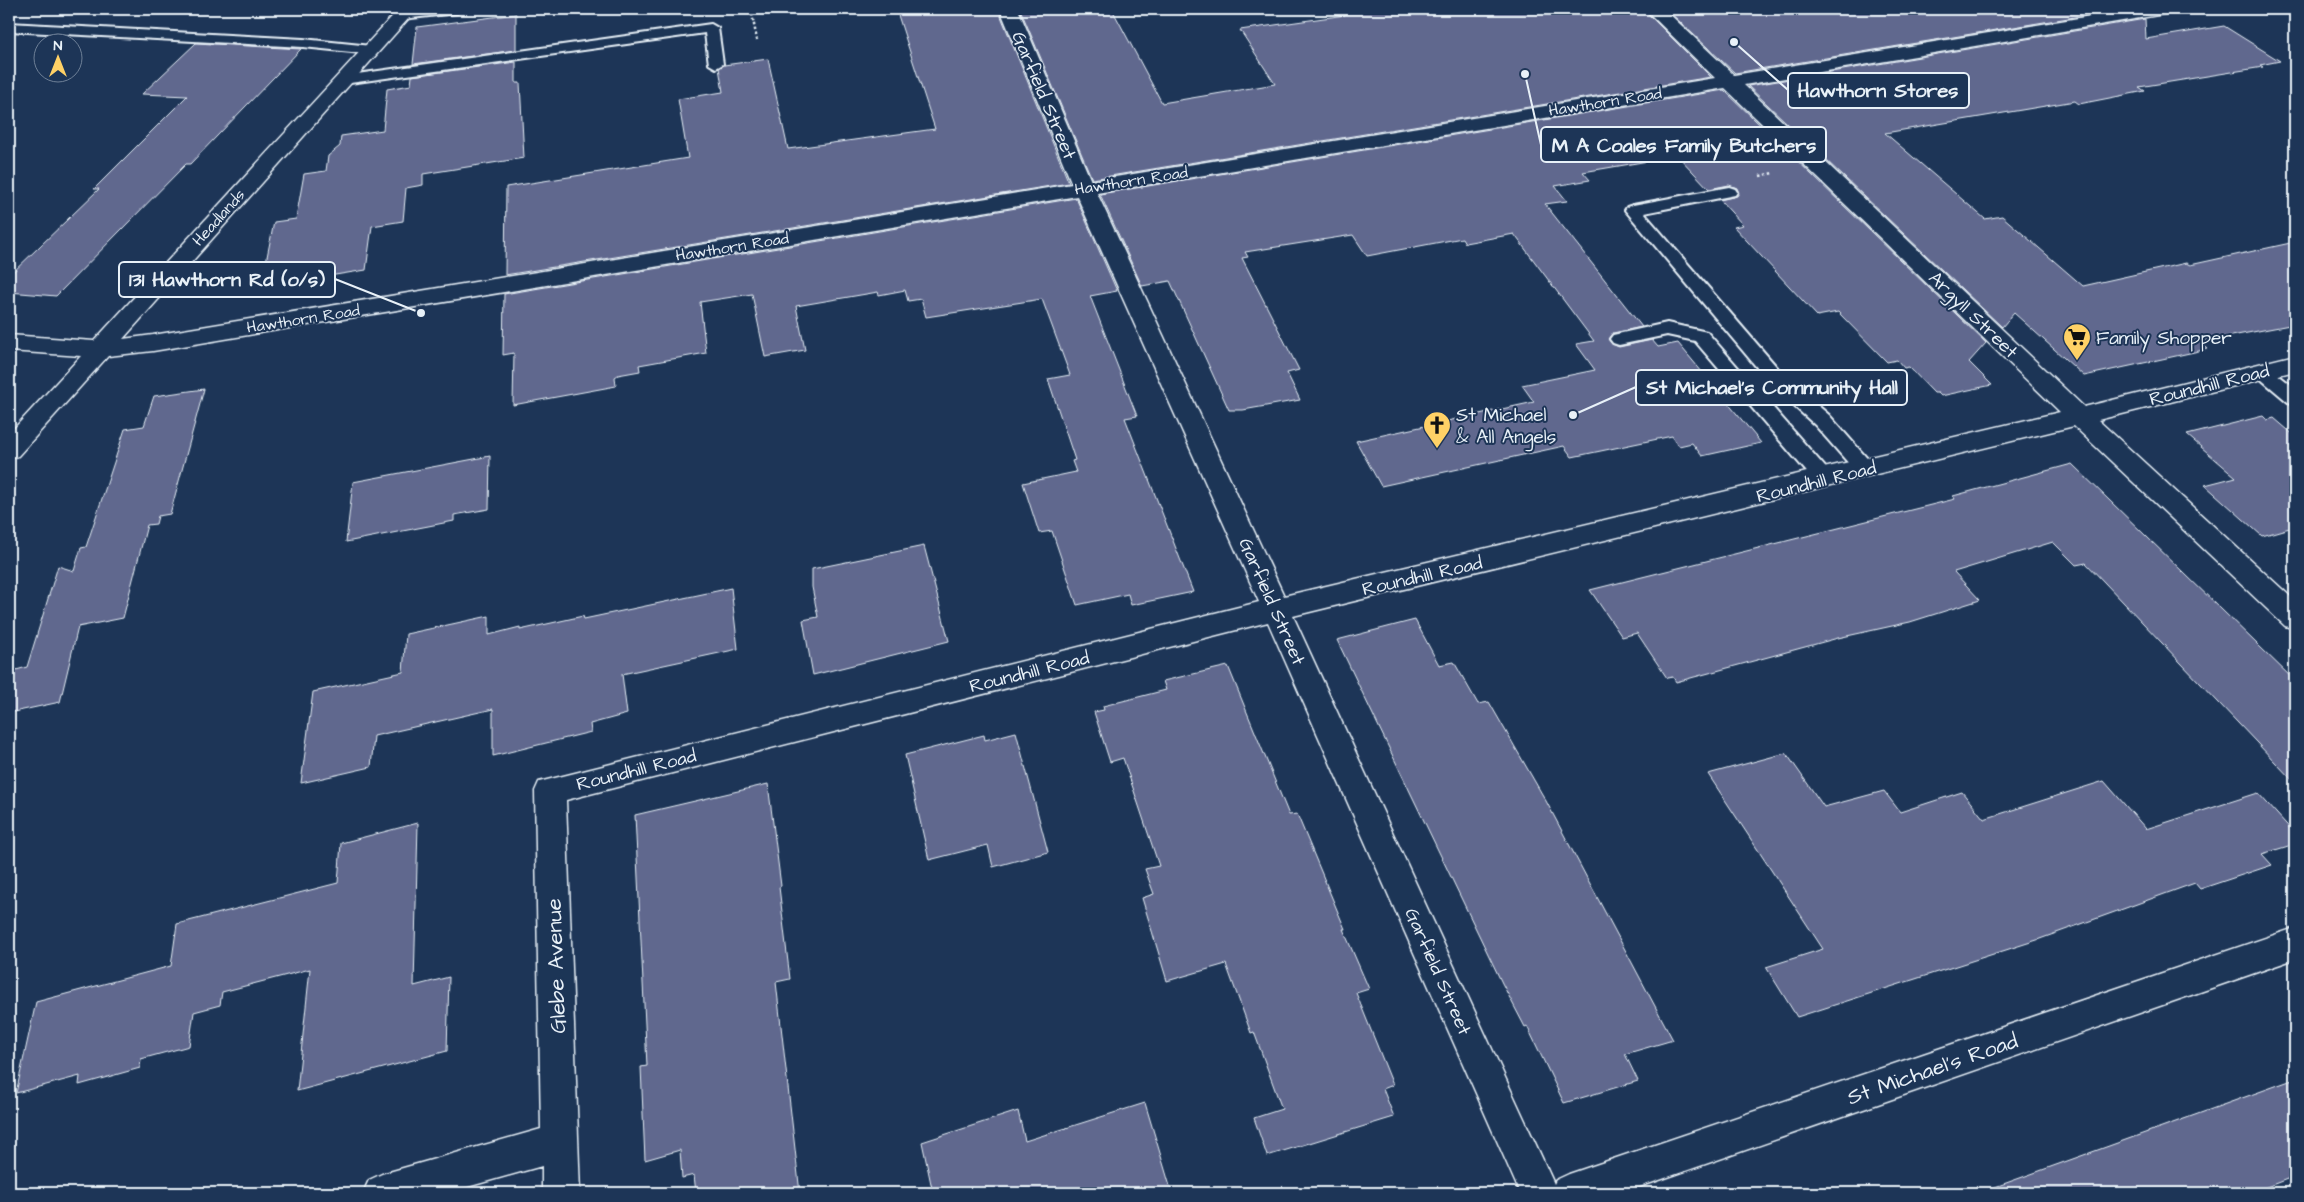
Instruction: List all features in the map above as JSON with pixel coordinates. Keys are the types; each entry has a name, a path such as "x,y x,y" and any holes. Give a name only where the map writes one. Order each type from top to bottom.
{"street":[{"name":"Garfield Street","path":"1009,9 1084,188 1276,609 1538,1193"},
{"name":"Argyll Street","path":"1654,9 1727,81 2079,416 2295,618"},
{"name":"Hawthorn Road","path":"9,343 98,349 163,341 2164,9"},
{"name":"Headlands","path":"9,450 98,349 405,12"},
{"name":"Roundhill Road","path":"550,790 1276,609 1824,479 2295,363"},
{"name":"Glebe Avenue","path":"550,790 561,1193"},
{"name":"St Michael's Road","path":"1570,1193 2295,944"},
{"path":"382,1193 560,1142"}],"lane":[{"path":"405,12 457,9"},
{"path":"9,27 303,43 371,50"},
{"path":"343,80 711,28 716,64"},
{"path":"1729,192 1633,210 1781,384 1822,420 1865,469"},
{"path":"1619,339 1667,329 1700,336 1824,479"},
{"path":"2262,371 2295,398"}],"path":[{"path":"752,9 757,40"}],"building":[{"path":"896,9 998,9 1069,183 505,275 506,187 688,158 678,99 723,92 719,68 724,65 768,59 788,149 935,129"},
{"path":"1020,9 1112,9 1162,103 1275,84 1240,30 1345,15 1340,9 1643,9 1711,77 1092,179"},
{"path":"1666,9 2123,9 1735,73"},
{"path":"516,14 516,50 413,64 417,27"},
{"path":"2145,19 2146,39 2224,26 2280,61 2260,65 2263,67 2139,87 2145,91 2079,104 2075,101 1885,133 1985,219 2002,216 2083,286 2186,263 2190,265 2295,242 2295,324 2200,342 2208,349 2084,376 2014,313 2002,327 1748,86"},
{"path":"196,43 301,49 190,164 186,164 56,296 9,292 9,276 99,189 94,189 187,96 142,94"},
{"path":"516,62 516,83 520,83 524,158 423,174 423,185 406,188 403,221 372,226 366,270 261,287 274,222 296,219 304,174 326,171 328,156 340,146 341,136 383,130 387,89 411,85 412,76"},
{"path":"1724,90 1986,343 1969,362 1992,385 1941,396 1938,393 1934,393 1909,367 1904,368 1897,360 1887,362 1838,312 1817,316 1734,227 1743,225 1720,200 1737,196 1739,193 1737,188 1729,185 1709,189 1678,156 1583,172 1590,180 1555,186 1567,201 1545,204 1642,327 1613,333 1608,339 1612,344 1619,347 1652,340 1658,347 1678,343 1761,443 1702,456 1692,443 1679,446 1672,436 1572,457 1564,446 1381,486 1356,441 1534,402 1522,385 1595,370 1576,344 1594,341 1514,234 1465,243 1462,238 1367,256 1353,235 1245,252 1248,257 1242,258 1299,370 1287,373 1300,400 1243,410 1229,410 1170,281 1142,286 1100,194"},
{"path":"1076,198 1117,291 1090,296 1137,416 1125,418 1193,592 1131,605 1128,594 1077,605 1052,531 1039,533 1023,483 1076,472 1072,461 1075,460 1048,379 1070,375 1042,299 926,317 921,299 908,301 905,290 879,295 878,292 796,306 805,350 765,357 752,294 700,302 706,353 639,365 640,371 615,377 616,386 513,405 514,353 503,355 504,294"},
{"path":"204,389 170,514 158,516 156,524 147,525 123,618 78,627 60,702 9,713 9,672 27,667 58,566 74,571 81,548 86,547 125,429 144,426 154,396"},
{"path":"2263,416 2267,420 2274,418 2295,436 2295,529 2293,527 2262,536 2205,485 2236,477 2187,435"},
{"path":"490,456 489,509 454,515 454,521 346,542 353,482"},
{"path":"2072,464 2295,681 2295,783 2086,563 2076,565 2053,542 1954,572 1980,600 1910,622 1838,638 1676,682 1673,677 1667,678 1637,633 1622,637 1590,590 1955,499 1953,496"},
{"path":"924,546 949,641 813,675 803,620 818,617 812,587 812,569"},
{"path":"731,588 738,649 622,674 627,714 590,724 591,732 493,756 493,709 374,736 371,767 301,783 313,692 403,672 406,634 489,616 489,635 520,627 520,630 583,616 584,619"},
{"path":"1415,620 1439,665 1454,662 1478,704 1489,702 1546,801 1673,1040 1625,1054 1638,1081 1564,1103 1527,1026 1525,1027 1502,983 1337,640"},
{"path":"1228,666 1289,815 1297,814 1369,989 1356,993 1393,1085 1383,1089 1394,1117 1267,1156 1254,1118 1282,1109 1254,1032 1251,1033 1226,964 1167,981 1142,898 1154,894 1145,869 1159,866 1123,758 1110,762 1094,712 1104,710 1103,706 1166,690 1163,681"},
{"path":"1016,732 1048,852 993,867 988,845 929,860 905,755 984,735 985,740"},
{"path":"1786,753 1824,807 1884,791 1900,812 1962,792 1984,819 2104,781 2146,829 2258,793 2295,834 2295,844 2262,854 2272,865 2200,889 2195,883 2037,940 1797,1017 1766,967 1823,949 1708,774"},
{"path":"768,784 790,979 776,982 800,1193 696,1193 694,1175 682,1178 680,1150 645,1160 641,1067 647,1066 635,815"},
{"path":"418,823 414,986 449,977 447,1051 297,1091 310,969 222,992 220,1005 194,1012 189,1046 141,1059 140,1068 79,1085 80,1076 16,1093 36,1002 171,966 177,924 338,883 341,843"},
{"path":"2295,1079 2295,1176 2251,1193 1996,1193 1995,1187"},
{"path":"1145,1103 1172,1193 933,1193 922,1142 1018,1111 1025,1141"}],"place":[{"name":"Hawthorn Stores","path":"1734,42"},
{"name":"M A Coales Family Butchers","path":"1525,74"},
{"name":"131 Hawthorn Rd (o/s)","path":"421,313"},
{"name":"Family Shopper","path":"2077,361"},
{"name":"St Michael's Community Hall","path":"1573,415"},
{"name":"St Michael & All Angels","path":"1437,449"}]}
